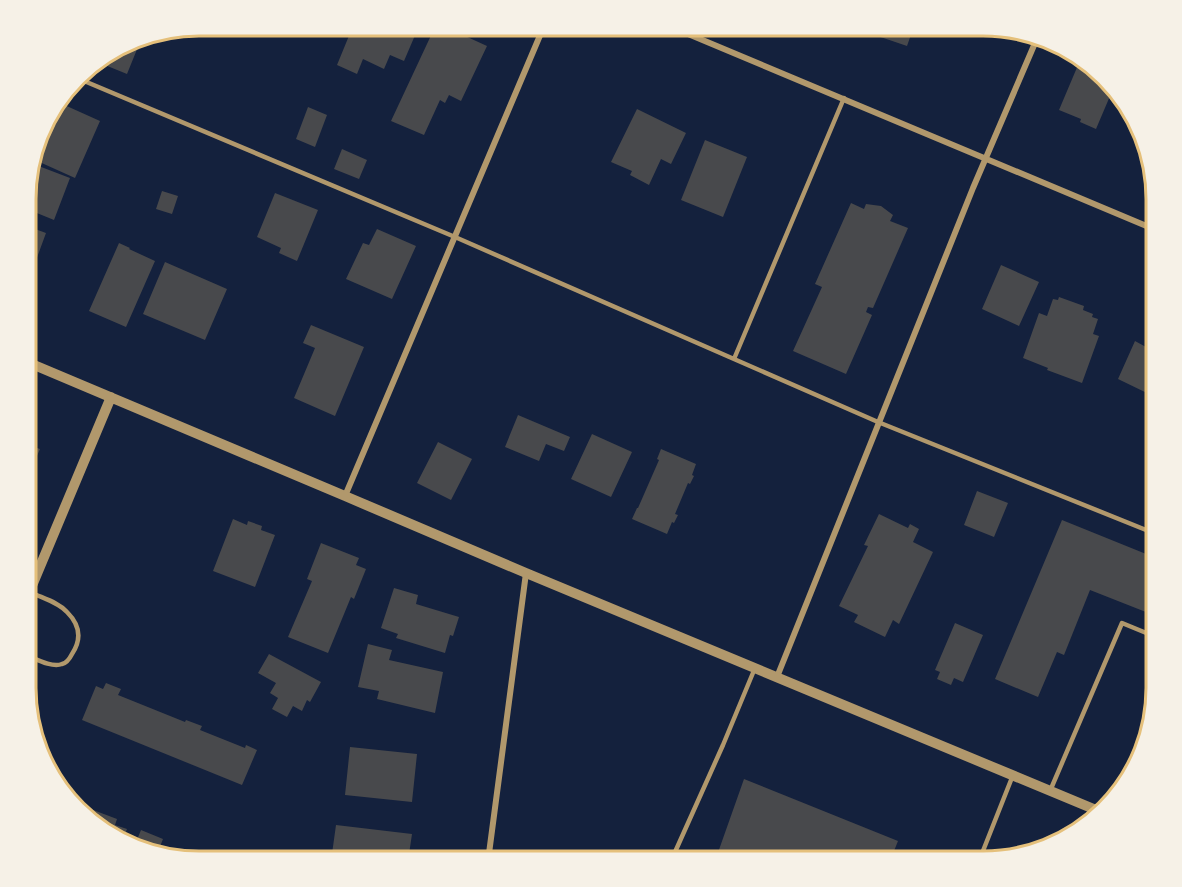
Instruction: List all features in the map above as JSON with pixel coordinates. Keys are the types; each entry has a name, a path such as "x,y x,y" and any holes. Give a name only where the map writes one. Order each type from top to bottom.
{"street":[{"path":"345,496 540,36"},
{"path":"693,36 1146,226"},
{"path":"777,677 985,157 1034,45"},
{"path":"36,366 1092,808"},
{"path":"36,577 111,397"},
{"path":"489,851 526,573"}],"lane":[{"path":"86,82 455,237 878,422 1146,530"},
{"path":"734,359 844,98"},
{"path":"36,599 66,610 77,624 79,636 75,650 61,665 36,658"},
{"path":"1050,791 1122,623 1146,633"},
{"path":"675,851 755,668"},
{"path":"983,851 1013,775"}],"building":[{"path":"349,36 415,36 404,61 390,55 384,69 363,59 357,74 337,65"},
{"path":"431,36 465,36 487,46 461,101 449,95 445,103 440,100 424,135 391,121"},
{"path":"878,36 910,36 907,46"},
{"path":"138,48 127,74 106,66"},
{"path":"1078,66 1110,97 1096,129 1080,122 1081,119 1059,110"},
{"path":"65,105 100,121 75,178 40,162 48,137"},
{"path":"308,107 327,115 315,147 296,139"},
{"path":"637,109 686,133 671,164 661,159 649,185 630,175 632,171 611,162"},
{"path":"705,140 747,157 723,217 681,200"},
{"path":"342,149 367,160 359,179 334,169"},
{"path":"39,166 70,178 54,220 36,213"},
{"path":"162,191 178,196 172,214 156,209"},
{"path":"275,193 318,210 297,261 279,253 281,248 257,237"},
{"path":"851,203 864,209 866,204 881,206 893,215 890,221 908,228 873,308 868,307 866,312 872,315 846,374 793,351 822,287 815,284"},
{"path":"36,229 46,233 36,260"},
{"path":"377,229 416,246 392,299 346,279 363,243 369,245"},
{"path":"119,243 155,261 126,327 89,311"},
{"path":"165,262 227,289 205,340 143,314"},
{"path":"1001,265 1039,282 1019,326 982,309"},
{"path":"1059,297 1084,306 1083,310 1098,319 1093,334 1099,336 1082,383 1023,358 1039,313 1047,316 1053,299 1058,300"},
{"path":"311,325 364,347 335,416 294,398 315,348 303,343"},
{"path":"1135,341 1146,347 1146,393 1118,379"},
{"path":"518,415 570,437 564,451 546,444 539,461 505,447"},
{"path":"592,434 632,452 611,497 571,479"},
{"path":"438,442 472,459 451,500 417,483"},
{"path":"661,449 696,464 692,475 694,476 690,484 688,483 675,514 678,515 667,534 632,519 659,460 657,459"},
{"path":"977,491 1008,503 994,537 964,525"},
{"path":"879,514 908,528 910,524 919,529 913,542 933,552 899,624 893,620 885,637 854,622 858,615 839,606 868,546 864,545"},
{"path":"233,519 247,525 248,521 262,526 261,530 275,535 255,587 213,571"},
{"path":"1062,520 1146,554 1146,612 1090,590 1064,655 1057,652 1038,697 995,679"},
{"path":"321,543 359,558 356,565 366,569 354,599 351,597 328,653 288,637 312,581 307,579"},
{"path":"394,588 418,595 416,604 459,617 453,636 450,635 445,653 396,638 398,634 381,628"},
{"path":"955,623 983,635 963,682 954,678 951,685 937,679 940,672 935,670"},
{"path":"368,644 392,650 389,660 443,672 435,713 377,699 379,691 358,687"},
{"path":"269,654 321,682 310,702 307,700 302,711 293,706 287,717 272,709 278,698 270,693 276,683 258,673"},
{"path":"106,683 121,689 118,695 185,722 186,720 202,726 200,730 245,748 246,745 257,750 242,785 82,720 96,686 103,689"},
{"path":"350,747 417,754 412,802 345,795"},
{"path":"744,779 898,841 894,851 719,851"},
{"path":"90,809 117,819 115,825 127,829 125,833 108,824"},
{"path":"336,825 412,834 409,851 332,851"},
{"path":"141,830 163,839 160,846 137,839"}]}
